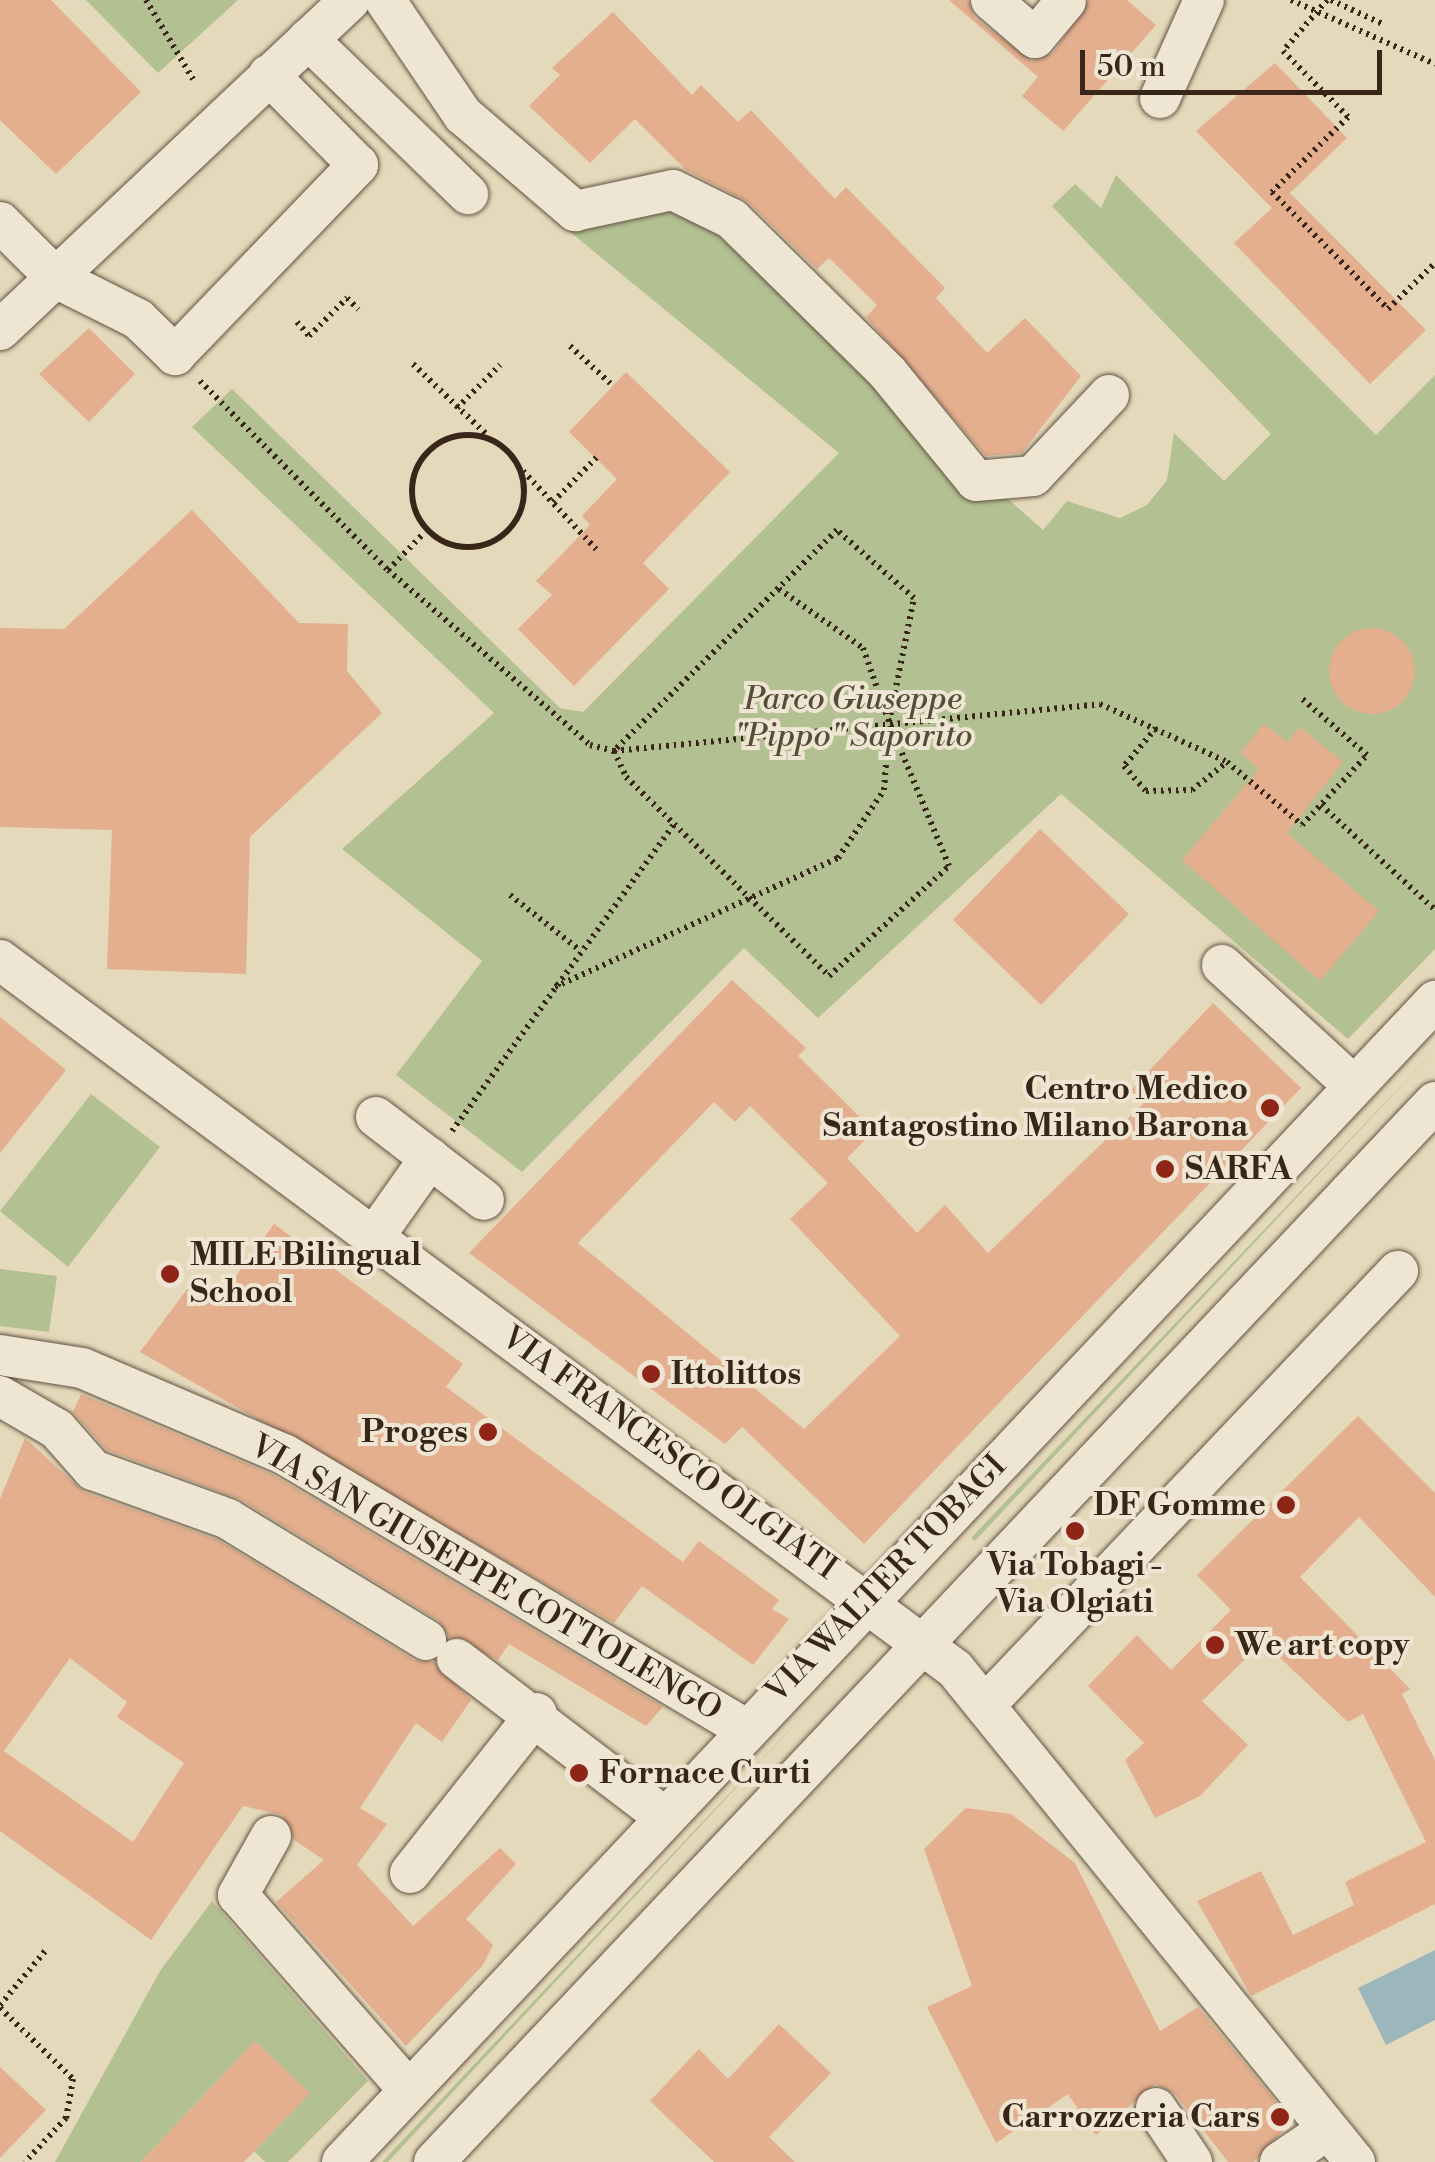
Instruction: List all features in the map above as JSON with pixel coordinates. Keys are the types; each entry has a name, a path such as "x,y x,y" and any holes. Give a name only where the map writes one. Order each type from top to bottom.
{"street":[{"path":"0,330 350,0"},
{"path":"385,0 463,115 576,211 672,190 732,219 888,373 976,481 1034,476 1109,395"},
{"path":"991,0 1035,38 1066,0"},
{"path":"1160,98 1204,0"},
{"path":"308,39 468,194"},
{"path":"0,222 56,278 138,319 175,354 358,165 269,75"},
{"name":"VIA FRANCESCO OLGIATI","path":"0,960 866,1599 988,1702 1354,2162"},
{"path":"1222,965 1354,1086"},
{"name":"VIA WALTER TOBAGI","path":"342,2162 744,1728 1435,1002"},
{"path":"434,2162 1435,1102"},
{"path":"376,1118 484,1200"},
{"path":"374,1237 430,1158"},
{"path":"988,1702 1398,1272"},
{"name":"VIA SAN GIUSEPPE COTTOLENGO","path":"0,1356 82,1368 284,1454 744,1728"},
{"path":"0,1396 57,1429 93,1470 228,1519 442,1649 538,1714 663,1816"},
{"path":"410,1873 538,1714"},
{"path":"271,1836 238,1894 409,2090"},
{"path":"1156,2108 1192,2162"},
{"path":"1280,2162 1327,2130"}],"path":[{"path":"146,0 193,79"},
{"path":"1291,0 1435,64"},
{"path":"1383,24 1329,0 1321,14 1283,51 1348,117 1272,192 1388,309 1435,263"},
{"path":"297,322 309,336 347,298 358,309"},
{"path":"570,346 614,386"},
{"path":"175,354 388,570 551,720 614,751 674,824 829,976 949,866 863,648 779,588"},
{"path":"413,364 596,549"},
{"path":"457,408 500,365"},
{"path":"424,533 412,483 421,459 464,434 489,437"},
{"path":"553,502 596,458"},
{"path":"424,533 476,546 500,538 525,495 522,470"},
{"path":"555,987 838,858 867,827 884,790 889,722 914,598 837,530 614,751"},
{"path":"388,570 424,533"},
{"path":"614,751 1078,702 1156,728 1227,762 1302,825 1367,755 1300,697"},
{"path":"1156,728 1124,766 1146,791 1192,790 1227,762"},
{"path":"1322,805 1435,910"},
{"path":"430,1158 674,824"},
{"path":"510,896 581,950"},
{"path":"25,2162 66,2118 73,2080 0,2006 46,1950"}],"green space":[{"path":"86,0 238,0 158,73"},
{"name":"Parco Giuseppe \"Pippo\" Saporito","path":"1116,175 1376,435 1435,375 1435,949 1348,1039 1061,794 818,1018 744,948 522,1172 396,1075 482,961 342,849 494,713 192,427 232,389 560,708 583,712 839,453 569,231 667,205 714,231 877,384 967,490 1007,498 1043,530 1067,501 1120,518 1147,505 1167,480 1174,433 1224,481 1271,434 1052,206 1075,184 1101,208"},
{"path":"1435,1050 975,1541 971,1538"},
{"path":"91,1094 160,1147 68,1267 0,1211"},
{"path":"0,1269 57,1276 49,1332 0,1326"},
{"path":"812,1706 388,2162 382,2162"},
{"path":"212,1901 368,2081 288,2162 265,2162 254,2151 310,2093 255,2041 141,2162 55,2162 160,1971"}],"water":[{"path":"1435,1950 1435,2020 1386,2045 1358,1988"}],"building":[{"path":"0,0 51,0 141,92 56,174 0,120"},
{"path":"949,0 968,0 975,18 1032,61 1053,53 1089,0 1127,0 1156,25 1063,131 1022,96 1038,77"},
{"path":"613,12 692,95 701,85 738,122 751,110 835,199 846,187 945,288 936,298 987,353 1025,318 1081,376 1022,453 986,456 866,317 877,305 829,258 817,269 748,202 686,170 635,119 590,163 529,106 560,75 552,68"},
{"path":"1275,63 1347,138 1290,193 1426,330 1370,384 1234,243 1272,208 1196,131"},
{"path":"89,328 135,374 89,422 39,374"},
{"path":"626,372 730,472 643,563 669,589 574,686 518,629 552,595 536,581 590,525 582,516 617,479 569,432"},
{"path":"192,510 299,623 348,624 347,671 382,713 250,837 246,974 107,969 112,830 0,827 0,628 64,629"},
{"path":"1364,628 1380,628 1403,640 1412,654 1412,688 1403,702 1380,714 1364,714 1348,707 1336,695 1329,679 1329,663 1336,647 1348,635"},
{"path":"1264,724 1287,742 1300,727 1343,762 1287,833 1379,911 1320,981 1182,860 1259,769 1240,753"},
{"path":"1040,829 1129,914 1041,1005 953,920"},
{"path":"732,980 806,1048 798,1056 874,1131 847,1158 917,1233 945,1205 988,1253 1143,1104 1130,1091 1213,1003 1301,1088 864,1544 742,1427 725,1444 469,1253","holes":["714,1102 735,1122 750,1106 828,1183 790,1219 900,1336 804,1429 578,1243"]},
{"path":"0,1017 66,1070 0,1153"},
{"path":"274,1224 463,1364 446,1387 683,1562 699,1541 779,1600 772,1609 789,1619 753,1665 642,1586 614,1623 140,1352 197,1276 222,1295"},
{"path":"81,1394 273,1475 663,1707 646,1726 509,1644 498,1660 449,1637 438,1620 240,1499 107,1450 73,1412"},
{"path":"1358,1416 1435,1493 1435,1597 1359,1517 1300,1577 1410,1689 1402,1694 1435,1760 1435,1904 1251,1996 1197,1901 1261,1871 1293,1935 1354,1905 1345,1882 1426,1842 1363,1714 1348,1722 1263,1642 1202,1701 1248,1745 1200,1796 1155,1818 1125,1760 1144,1743 1088,1686 1137,1635 1171,1670 1231,1610 1197,1575"},
{"path":"25,1438 84,1492 218,1540 414,1660 434,1662 471,1700 442,1742 416,1723 360,1808 387,1824 357,1865 413,1926 500,1848 516,1864 466,1919 493,1945 483,1965 406,2046 276,1902 324,1860 294,1840 282,1815 243,1806 151,1940 0,1831 0,1499","holes":["70,1658 127,1702 117,1717 184,1763 133,1842 4,1751"]},
{"path":"966,1808 1011,1814 1075,1863 1160,2031 1198,2007 1292,2121 1254,2162 1228,2162 1175,2094 1155,2084 1096,2135 1068,2094 996,2143 927,2007 972,1986 924,1849"},
{"path":"779,2024 831,2073 769,2137 795,2162 714,2162 650,2101 699,2049 728,2079"},
{"path":"255,2041 310,2093 244,2162 141,2162"},
{"path":"0,2067 46,2110 0,2158"}],"place":[{"name":"Centro Medico Santagostino Milano Barona","path":"1270,1108"},
{"name":"SARFA","path":"1165,1169"},
{"name":"MILE Bilingual School","path":"170,1274"},
{"name":"Ittolittos","path":"651,1374"},
{"name":"Proges","path":"488,1432"},
{"name":"DF Gomme","path":"1286,1505"},
{"name":"Via Tobagi - Via Olgiati","path":"1075,1531"},
{"name":"We art copy","path":"1215,1645"},
{"name":"Fornace Curti","path":"579,1773"},
{"name":"Carrozzeria Cars","path":"1280,2117"}]}
